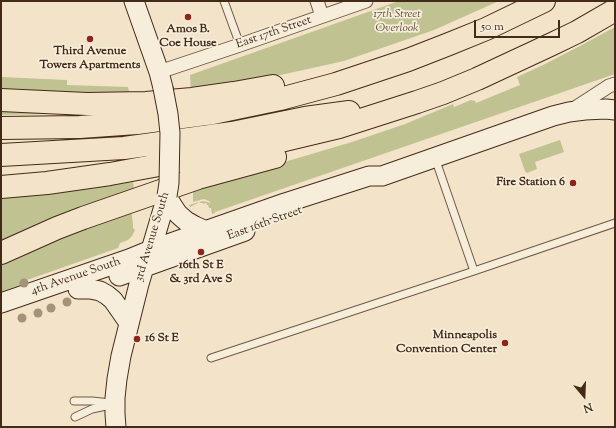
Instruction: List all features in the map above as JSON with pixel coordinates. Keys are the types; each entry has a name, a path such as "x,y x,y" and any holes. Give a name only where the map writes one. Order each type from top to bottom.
{"highway":[{"path":"1,100 80,104 146,103 192,99 256,89 335,72 404,54 440,42 542,2"},
{"path":"1,128 80,127 137,123 213,112 273,100 336,84 408,60 468,36 542,2"},
{"path":"1,253 57,228 198,178 339,139 398,120 577,32 615,10"},
{"path":"1,187 47,183 110,174 251,148 339,127 443,93 513,63"},
{"path":"1,155 124,148 232,133 305,118 394,104 443,93"}],"street":[{"name":"3rd Avenue South","path":"116,427 116,379 144,267 151,250 167,196 169,183 170,132 168,114 161,80 134,1"},
{"path":"317,1 322,16"},
{"name":"East 17th Street","path":"161,80 240,45 366,1"},
{"name":"East 16th Street","path":"151,250 285,203 369,176 382,176 553,116 569,112 609,86 615,84"},
{"path":"569,112 606,109 615,110"},
{"name":"East 16th Street","path":"144,267 373,185 382,176"},
{"path":"167,196 178,214 186,221 206,231"},
{"name":"4th Avenue South","path":"1,303 130,259 151,250"},
{"name":"4th Avenue South","path":"1,317 144,267"},
{"path":"78,289 100,291 107,295 113,300 129,324"}],"lane":[{"path":"224,1 240,45"},
{"path":"435,157 474,271"},
{"path":"211,358 615,224"},
{"path":"74,401 92,401 115,404"},
{"path":"75,417 92,409 115,404"}],"green space":[{"name":"17th Street Overlook","path":"399,1 499,1 434,30 344,61 191,93 190,75"},
{"path":"615,27 615,74 215,212 214,210 215,213 212,214 211,208 209,208 206,203 203,204 200,202 190,207 189,205 203,201 211,204 209,201 204,199 193,202 193,189 352,142 405,124 453,104 454,107 471,100 475,101 476,103 520,85 517,77"},
{"path":"1,77 67,80 67,85 128,87 130,96 1,92"},
{"path":"1,108 54,111 54,114 1,115"},
{"path":"560,140 564,152 535,162 537,169 527,173 525,171 519,154"},
{"path":"133,182 135,193 1,247 1,197 52,194"},
{"path":"131,210 133,228 135,230 128,240 120,243 118,248 27,280 29,284 1,294 1,261"}],"place":[{"name":"Amos B. Coe House","path":"188,17"},
{"name":"Third Avenue Towers Apartments","path":"90,39"},
{"name":"Fire Station 6","path":"573,183"},
{"name":"16th St E & 3rd Ave S","path":"201,252"},
{"name":"16 St E","path":"137,339"},
{"name":"Minneapolis Convention Center","path":"505,343"}]}
